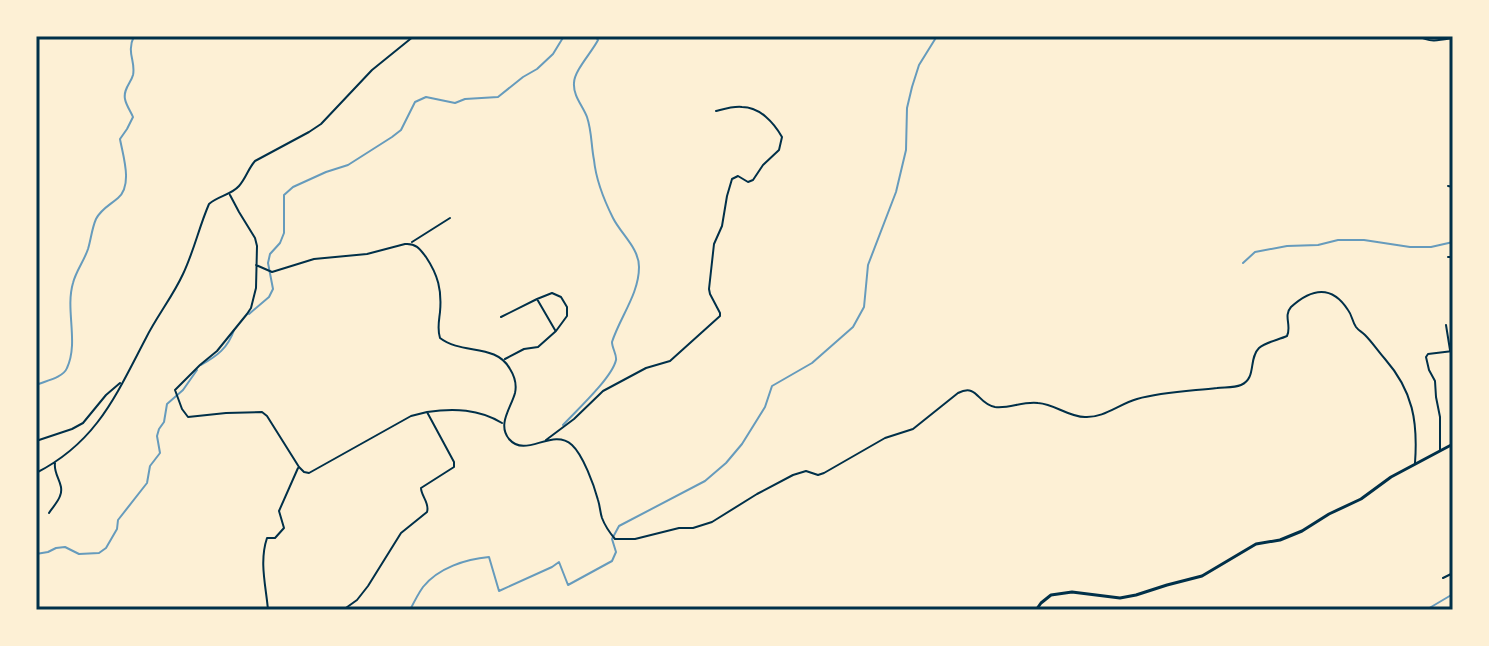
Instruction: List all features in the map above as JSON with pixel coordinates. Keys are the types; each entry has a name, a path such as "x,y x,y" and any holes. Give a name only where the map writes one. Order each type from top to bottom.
{"street":[{"path":"36,473 82,442 96,426 183,274 209,204 244,181 255,161 321,124 372,70 414,36"},
{"path":"1419,36 1425,40 1453,38"},
{"path":"412,243 420,249 439,282 440,338 453,346 504,359 513,374 516,390 503,423 507,436 523,447 545,440 574,419 603,391 646,368 670,361 720,316 709,289 714,244 722,226 732,179 738,176 748,182 753,180 779,150 782,137 767,117 745,106 716,111"},
{"path":"230,193 255,238 256,288 251,308 217,351 176,388 182,409 188,417 262,412 299,467 309,473 411,416 454,409 490,415 503,423"},
{"path":"256,265 272,272 314,259 367,254 412,243 450,218"},
{"path":"1448,257 1453,257"},
{"path":"545,440 566,441 575,449 596,492 601,516 615,539 635,539 679,528 693,528 712,522 793,475 806,471 818,475 885,438 908,431 966,389 995,407 1039,403 1075,416 1088,417 1113,410 1135,399 1240,386 1249,379 1253,359 1260,348 1287,336 1290,330 1287,316 1291,308 1321,291 1331,292 1339,298 1358,329 1401,381 1413,408 1415,464"},
{"path":"501,317 552,293 561,297 567,307 567,316 538,347 524,349 504,359"},
{"path":"537,299 556,331"},
{"path":"1441,451 1435,381 1426,357 1428,354 1451,351 1446,325"},
{"path":"36,441 83,423 106,395 124,380"},
{"path":"343,610 357,600 375,578 383,559 401,533 429,509 421,488 454,467 427,412"},
{"path":"1036,610 1051,595 1072,592 1120,598 1202,576 1251,547 1290,537 1453,444"},
{"path":"49,513 61,494 61,484 55,475 56,462"},
{"path":"268,610 263,549 267,538 275,538 284,528 279,511 299,467"},
{"path":"1443,578 1453,573"}],"waterway":[{"path":"36,385 58,377 67,368 72,348 70,304 74,279 88,249 96,219 118,198 125,186 126,170 120,139 133,117 125,95 133,75 131,47 134,36"},
{"path":"249,314 269,297 273,289 268,263 270,254 284,233 284,195 293,187 348,165 392,137 401,130 415,102 426,97 455,103 465,99 498,97 537,69 553,54 564,36"},
{"path":"563,425 601,385 613,367 616,358 612,342 633,296 639,267 636,254 613,218 601,190 589,123 574,88 577,73 598,40 595,36"},
{"path":"410,610 429,580 444,570 471,560 489,557 499,591 559,562 568,585 612,561 616,552 612,539 619,526 705,481 742,444 765,407 772,386 812,363 853,327 864,307 868,265 896,192 906,150 907,108 912,87 919,65 937,36"},
{"path":"1243,263 1255,252 1338,240 1364,240 1410,247 1431,247 1453,242"},
{"path":"201,365 221,351 234,330"},
{"path":"36,554 65,547 79,554 99,553 106,548 117,529 118,520 147,483 150,466 160,453 157,436 164,422 167,404 183,390 197,370"},
{"path":"1426,610 1453,594"}]}
